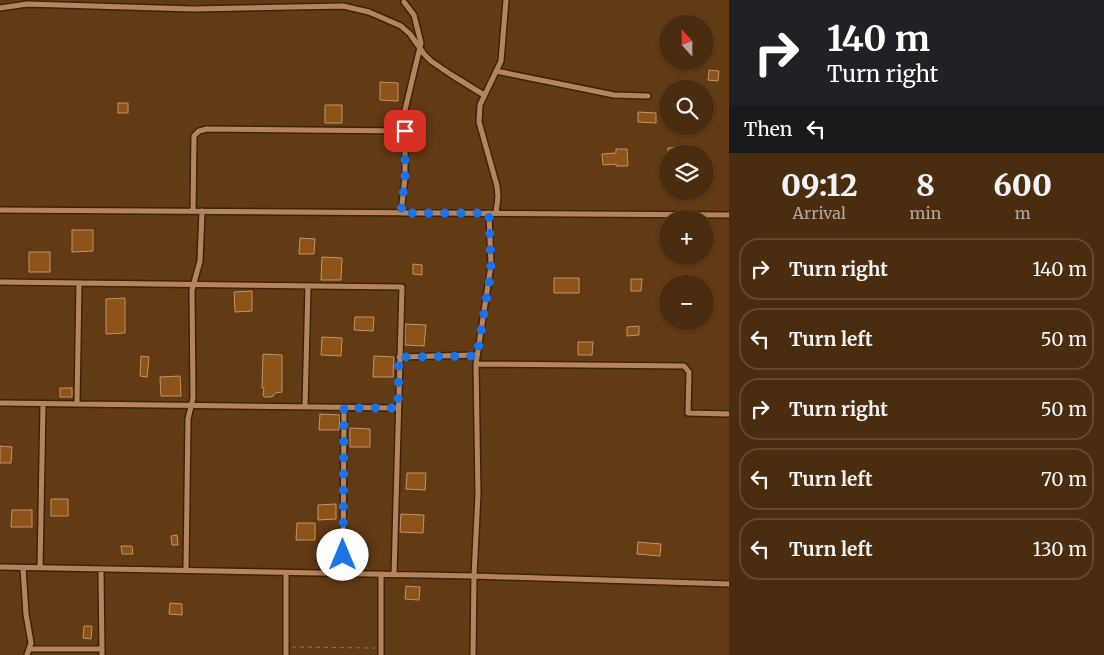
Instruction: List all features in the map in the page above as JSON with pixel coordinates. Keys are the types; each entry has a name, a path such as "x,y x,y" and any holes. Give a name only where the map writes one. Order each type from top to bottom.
{"street":[{"path":"496,214 497,186 479,122 480,105 500,61 506,0"},
{"path":"401,213 405,177 405,110 421,43 414,14 404,2"},
{"path":"0,8 27,4 193,9 343,6 369,12 401,26 410,34 431,61 484,95"},
{"path":"496,71 614,95 648,96"},
{"path":"194,211 194,136 199,131 207,129 405,131"},
{"path":"0,210 729,215"},
{"path":"186,571 188,419 193,398 192,290 200,261 202,212"},
{"path":"473,655 478,494 476,364 491,265 489,213"},
{"path":"0,282 402,287 394,575"},
{"path":"77,404 79,283"},
{"path":"305,407 308,286"},
{"path":"399,357 477,356"},
{"path":"476,364 684,366 689,372 688,414 729,414"},
{"path":"0,403 398,408"},
{"path":"40,568 42,404"},
{"path":"343,574 344,408"},
{"path":"0,567 474,576 729,584"},
{"path":"23,568 26,614 31,643 27,655"},
{"path":"30,649 102,652 101,569"},
{"path":"286,573 286,655"},
{"path":"381,574 381,655"}],"path":[{"path":"286,647 381,648"}],"building":[{"path":"709,70 719,71 718,81 708,80"},
{"path":"380,82 398,83 398,101 380,100"},
{"path":"118,103 128,103 128,113 118,113"},
{"path":"325,105 342,105 342,123 325,123"},
{"path":"638,112 656,113 656,123 638,122"},
{"path":"616,149 627,149 628,166 616,166 616,164 603,165 602,154 616,153"},
{"path":"72,230 93,230 93,251 72,252"},
{"path":"300,238 315,239 314,254 299,254"},
{"path":"29,252 50,252 50,272 29,272"},
{"path":"322,257 342,258 341,280 321,280"},
{"path":"413,264 422,265 422,275 413,274"},
{"path":"554,278 579,278 579,293 554,293"},
{"path":"631,279 642,279 641,291 631,291"},
{"path":"252,291 252,311 235,312 234,292"},
{"path":"125,298 125,333 106,334 106,299"},
{"path":"355,317 374,317 373,331 354,330"},
{"path":"405,324 426,325 424,346 405,345"},
{"path":"639,326 639,335 627,336 627,327"},
{"path":"322,337 342,338 341,356 321,355"},
{"path":"578,342 593,342 592,355 578,355"},
{"path":"263,354 282,355 282,392 275,393 270,397 264,397 264,388 262,388"},
{"path":"141,356 149,357 147,377 140,376"},
{"path":"374,356 394,357 393,377 373,377"},
{"path":"180,376 181,396 161,396 160,377"},
{"path":"60,388 72,388 72,397 60,397"},
{"path":"320,414 340,415 339,430 319,430"},
{"path":"350,428 370,429 370,447 350,447"},
{"path":"0,446 12,447 11,463 0,463"},
{"path":"407,473 426,473 425,490 406,489"},
{"path":"51,499 68,499 68,516 51,516"},
{"path":"336,504 336,519 318,520 318,505"},
{"path":"12,510 32,510 32,527 11,527"},
{"path":"401,514 424,515 423,533 400,532"},
{"path":"297,523 315,523 315,540 296,540"},
{"path":"177,535 178,545 172,545 171,536"},
{"path":"638,542 661,544 660,556 637,554"},
{"path":"121,546 132,546 133,554 122,554"},
{"path":"406,586 420,587 419,600 405,599"},
{"path":"170,603 182,604 182,615 169,614"},
{"path":"84,626 92,626 91,639 83,638"}],"route":[{"path":"343,555 344,408 398,408 399,357 477,356 489,283 491,265 489,213 401,213 405,177 405,131"}]}
